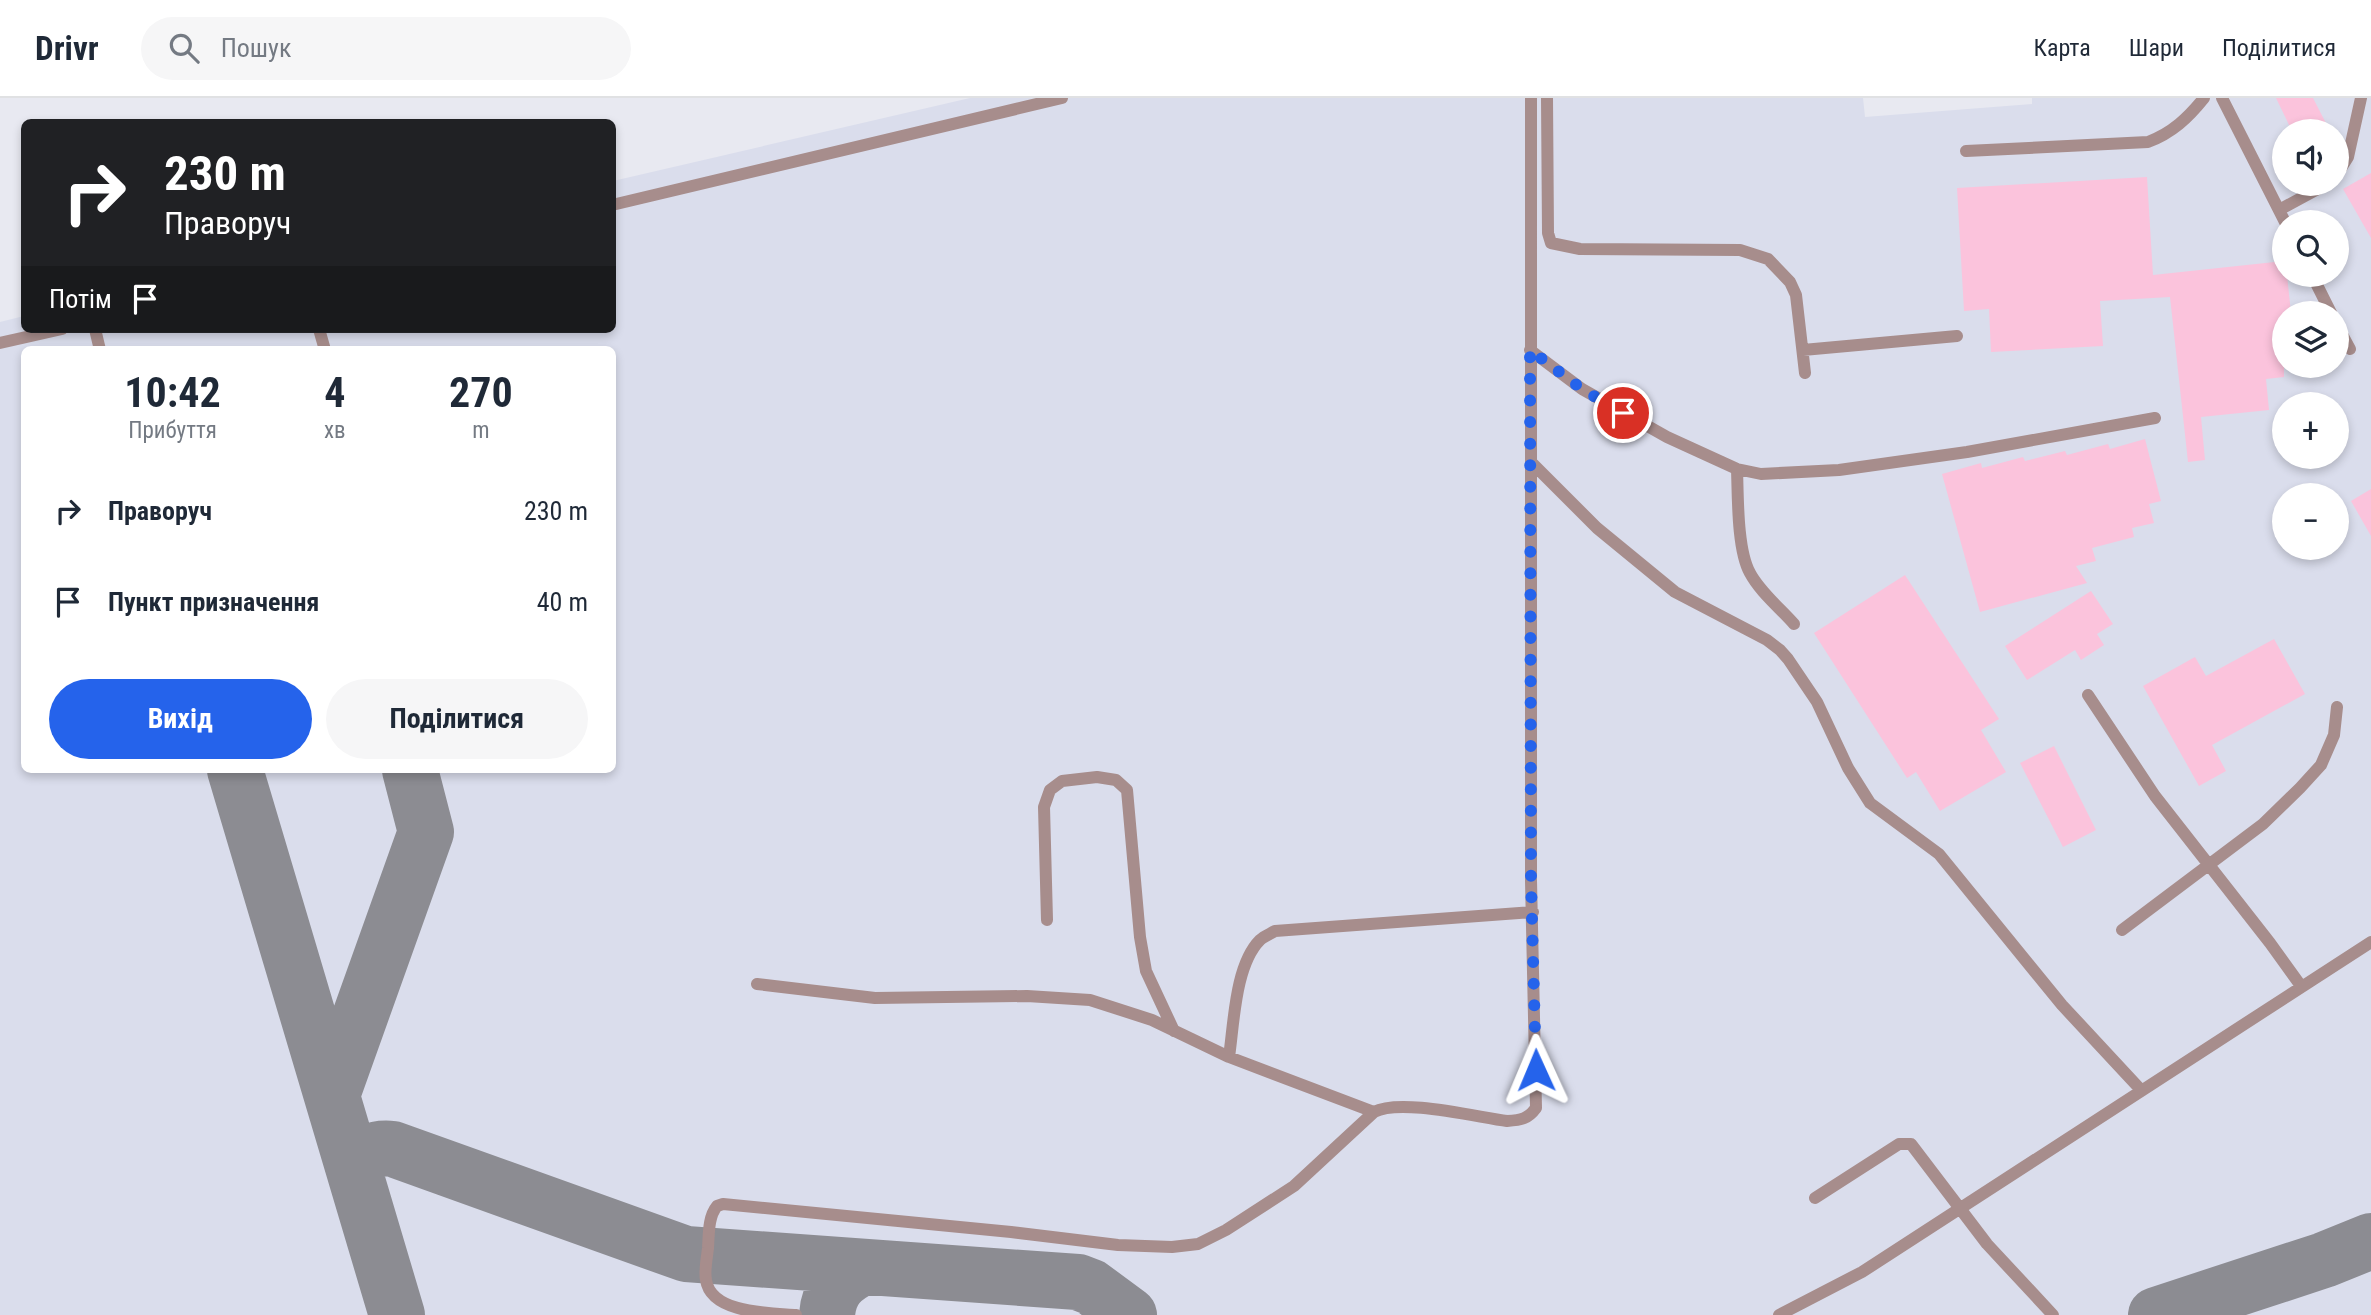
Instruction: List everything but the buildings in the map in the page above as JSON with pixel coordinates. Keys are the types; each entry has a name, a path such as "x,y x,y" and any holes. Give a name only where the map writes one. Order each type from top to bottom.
{"lane":[{"path":"616,204 1062,98"},
{"path":"796,1315 748,1311 734,1307 713,1295 706,1281 710,1220 717,1206 723,1204 832,1214 1118,1245 1172,1247 1198,1244 1226,1230 1294,1186 1382,1107 1403,1106 1507,1121 1531,1116 1536,1108 1530,350 1531,98"},
{"path":"1547,98 1550,243 1580,250 1740,250 1768,259 1790,282 1796,295 1805,373"},
{"path":"1966,151 2148,142 2180,124 2203,98"},
{"path":"2222,98 2279,210 2305,196"},
{"path":"2349,152 2361,98"},
{"path":"0,344 45,333"},
{"path":"1803,350 1957,336"},
{"path":"1530,350 1609,405 1688,448 1737,469 1761,474 1839,470 1967,452 2155,418"},
{"path":"1531,462 1597,527 1675,592 1767,640 1780,650 1817,702 1848,768 1870,803 1939,854 2038,976 2141,1090"},
{"path":"1737,469 1738,510 1748,570 1794,624"},
{"path":"2088,695 2155,796 2301,986"},
{"path":"2122,930 2263,824 2321,765 2334,735 2337,707"},
{"path":"1047,920 1044,807 1050,790 1062,781 1097,777 1116,780 1126,790 1140,937 1146,971 1175,1031"},
{"path":"1229,1057 1241,979 1250,956 1261,939 1275,931 1533,912"},
{"path":"1779,1315 1861,1272 2371,942"},
{"path":"757,984 875,998 1027,996 1090,1000 1152,1020 1229,1057 1374,1112"},
{"path":"1815,1198 1904,1142 1915,1147 1987,1244 2053,1315"}],"shaded area":[{"path":"970,98 1863,98 1865,117 2032,104 2032,98 2371,98 2371,1315 0,1315 0,322 21,317 21,333 616,333 616,180"}],"taxiway":[{"path":"236,773 397,1315"},
{"path":"332,1095 426,832 411,773"},
{"path":"354,1169 361,1158 370,1152 393,1149 686,1254 1078,1282 1091,1287 1129,1315"},
{"path":"2156,1315 2324,1260 2371,1241"},
{"path":"827,1315 830,1299 837,1286 862,1268"}],"route":[{"path":"1536,1070 1531,881 1530,350 1582,389 1623,413"}]}
